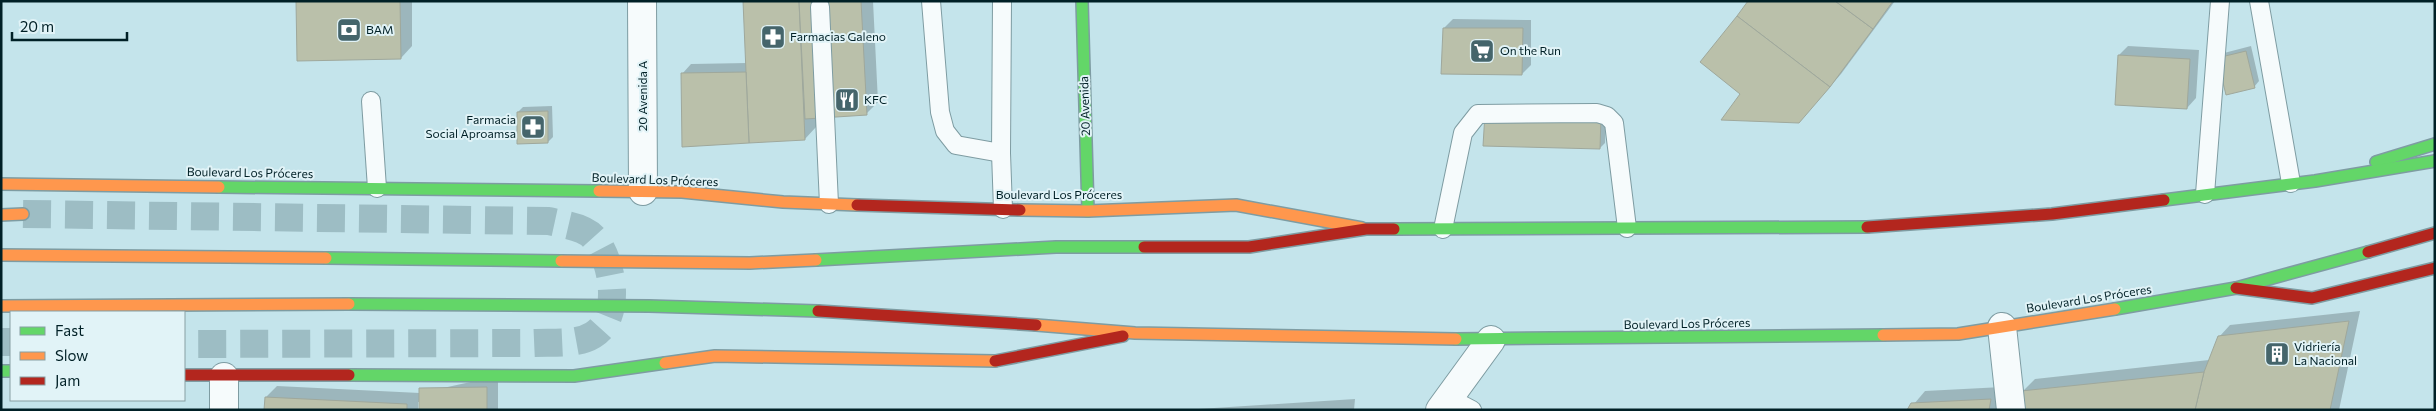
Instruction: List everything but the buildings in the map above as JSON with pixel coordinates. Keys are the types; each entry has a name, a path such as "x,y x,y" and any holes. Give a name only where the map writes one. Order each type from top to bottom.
{"main road":[{"name":"20 Avenida","path":"1082,1 1088,211"},
{"name":"Boulevard Los Próceres","path":"2315,181 2435,144"},
{"name":"Boulevard Los Próceres","path":"1,255 750,264 1056,247 1249,246 1366,229 1873,227 2052,214 2315,181 2435,161"},
{"name":"Boulevard Los Próceres","path":"1,184 643,191 682,192 782,202 1088,211 1236,205 1366,229"},
{"path":"1,215 23,214"},
{"name":"Boulevard Los Próceres","path":"1,306 232,303 649,306 860,312 1135,333 1491,340 1958,334 2236,288 2435,233"},
{"name":"Boulevard Los Próceres","path":"2236,288 2312,298 2435,268"},
{"name":"Boulevard Los Próceres","path":"185,375 574,376 715,356 1004,361 1135,333"}],"street":[{"name":"20 Avenida A","path":"642,1 643,191"},
{"path":"2002,327 2011,410"},
{"path":"1453,406 1491,340"},
{"path":"224,376 224,410"}],"lane":[{"path":"931,1 940,112 945,131 956,145 1001,153"},
{"path":"1002,1 1001,153 1003,209"},
{"path":"2205,194 2220,1"},
{"path":"2259,1 2291,183"},
{"path":"820,7 829,204"},
{"path":"371,101 378,188"},
{"path":"1443,229 1464,133 1478,114 1587,113 1607,116 1614,123 1628,228"}],"tunnel":[{"path":"23,214 549,221 573,227 590,234 601,248 610,274 612,302 602,327 593,335 572,342 185,344"},
{"path":"1,342 10,342"}],"traffic: fast":[{"path":"1082,1 1088,211"},
{"path":"2376,162 2435,144"},
{"path":"2164,200 2315,181 2435,161"},
{"path":"219,187 599,191"},
{"path":"1394,229 1867,227"},
{"path":"816,260 1056,247 1144,247"},
{"path":"2115,309 2236,288 2368,252"},
{"path":"326,258 561,261"},
{"path":"349,304 649,306 818,311"},
{"path":"1456,339 1883,335"},
{"path":"349,375 574,376 665,363"},
{"path":"1,371 10,371"}],"traffic: slow":[{"path":"1,184 219,187"},
{"path":"599,191 682,192 783,202 857,205"},
{"path":"1020,210 1088,211 1236,205 1362,228"},
{"path":"1,215 23,214"},
{"path":"1,255 326,258"},
{"path":"561,261 750,263 816,260"},
{"path":"1,306 349,304"},
{"path":"1883,335 1958,334 2115,309"},
{"path":"1036,325 1135,333 1456,339"},
{"path":"665,363 715,356 995,361"}],"traffic: jam":[{"path":"1867,227 2052,214 2164,200"},
{"path":"857,205 1020,210"},
{"path":"1144,247 1249,247 1366,229 1394,229"},
{"path":"2368,252 2435,233"},
{"path":"2236,288 2312,298 2435,268"},
{"path":"818,311 1036,325"},
{"path":"995,361 1123,336"},
{"path":"185,375 349,375"}],"place":[{"name":"BAM","path":"349,30"},
{"name":"Farmacias Galeno","path":"773,37"},
{"name":"On the Run","path":"1482,51"},
{"name":"KFC","path":"847,100"},
{"name":"Farmacia Social Aproamsa","path":"533,127"},
{"name":"Vidriería La Nacional","path":"2277,354"}]}
